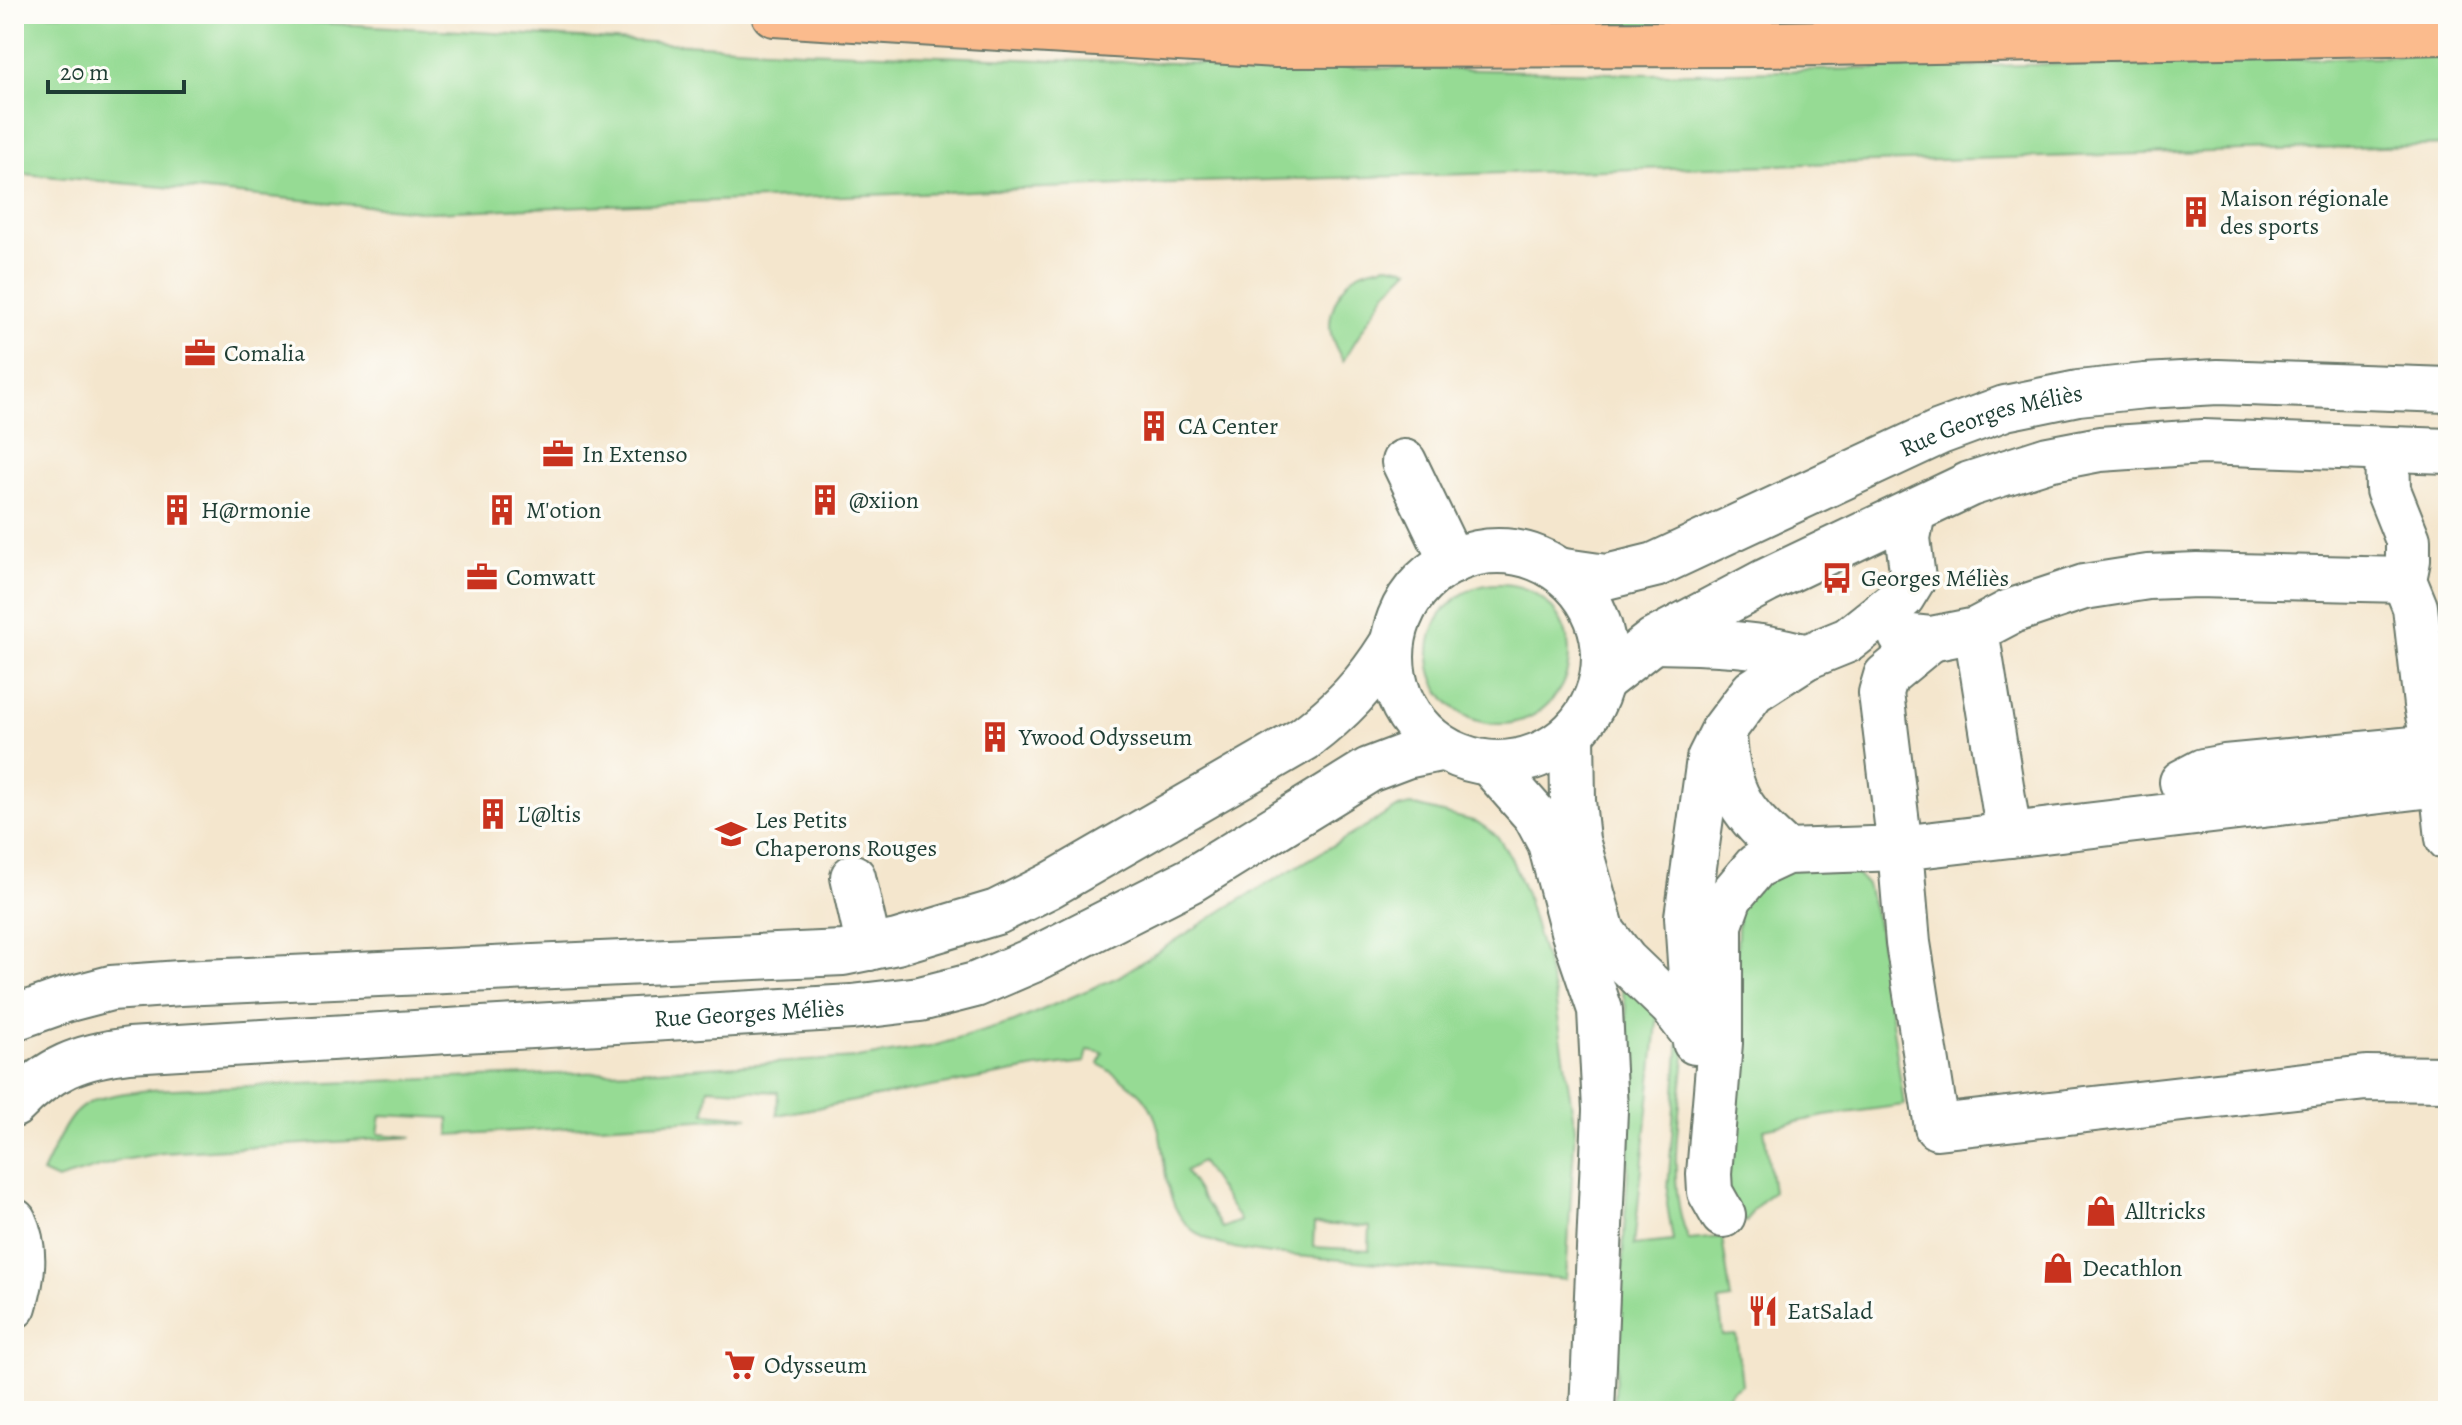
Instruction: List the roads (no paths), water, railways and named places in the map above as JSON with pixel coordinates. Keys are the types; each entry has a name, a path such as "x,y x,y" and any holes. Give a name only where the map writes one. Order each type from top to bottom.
{"main road":[{"path":"774,14 1276,45 1762,44 2448,32"}],"street":[{"name":"Rue Georges Méliès","path":"1564,571 1606,577 1655,565 1940,432 2019,405 2091,392 2218,382 2448,390"},
{"path":"1603,680 1653,641 1766,581 1970,484 2048,459 2100,449 2203,442 2448,451"},
{"path":"2387,450 2388,490 2408,540 2404,580 2415,607 2441,771 2448,838"},
{"path":"1404,462 1452,562"},
{"path":"1913,512 1908,538 1913,579 1902,597 1848,640 1806,657 1753,691 1723,731 1709,759 1687,917 1695,1036 1686,1194 1691,1211 1714,1223 1709,1174 1720,1043 1720,925 1730,897 1756,866 1786,852 1900,848 2009,835 2441,771"},
{"path":"14,1018 111,988 811,955 869,948 953,927 997,912 1049,886 1304,739 1337,714 1369,680 1391,645 1405,602 1436,569 1478,551 1523,552 1564,571 1591,602 1600,627 1604,639 1603,680 1592,709 1572,734 1548,751 1519,762 1489,763 1440,749 1409,716 1394,682 1391,645"},
{"path":"1848,640 1892,636 1931,639 1976,630 2012,611 2084,587 2148,577 2197,575 2404,580"},
{"path":"1976,630 2009,835"},
{"path":"1931,639 1886,676 1881,693 1908,943 1937,1127 2366,1078 2448,1079"},
{"path":"1653,641 1728,643 1782,650 1806,657"},
{"path":"1723,731 1732,792 1759,827 1786,852"},
{"path":"1572,734 1577,840 1603,932 1625,961 1672,1006 1695,1036"},
{"name":"Rue Georges Méliès","path":"14,1105 53,1071 96,1054 129,1050 852,1007 920,999 975,985 1084,936 1191,880 1369,770 1406,756 1440,749"},
{"path":"1489,763 1535,815 1550,843 1573,931 1600,1010 1605,1110 1592,1411"},
{"path":"2182,782 2203,771 2225,767 2441,771"},
{"path":"853,877 869,948"},
{"path":"14,1221 21,1236 24,1262 14,1306"}],"place":[{"name":"Maison régionale des sports","path":"2196,212"},
{"name":"Comalia","path":"200,353"},
{"name":"CA Center","path":"1154,426"},
{"name":"In Extenso","path":"558,454"},
{"name":"@xiion","path":"825,500"},
{"name":"H@rmonie","path":"177,510"},
{"name":"M'otion","path":"502,510"},
{"name":"Comwatt","path":"482,577"},
{"name":"Georges Méliès","path":"1837,578"},
{"name":"Ywood Odysseum","path":"995,737"},
{"name":"L'@ltis","path":"493,814"},
{"name":"Les Petits Chaperons Rouges","path":"731,834"},
{"name":"Alltricks","path":"2101,1211"},
{"name":"Decathlon","path":"2058,1268"},
{"name":"EatSalad","path":"1763,1311"},
{"name":"Odysseum","path":"740,1365"}]}
